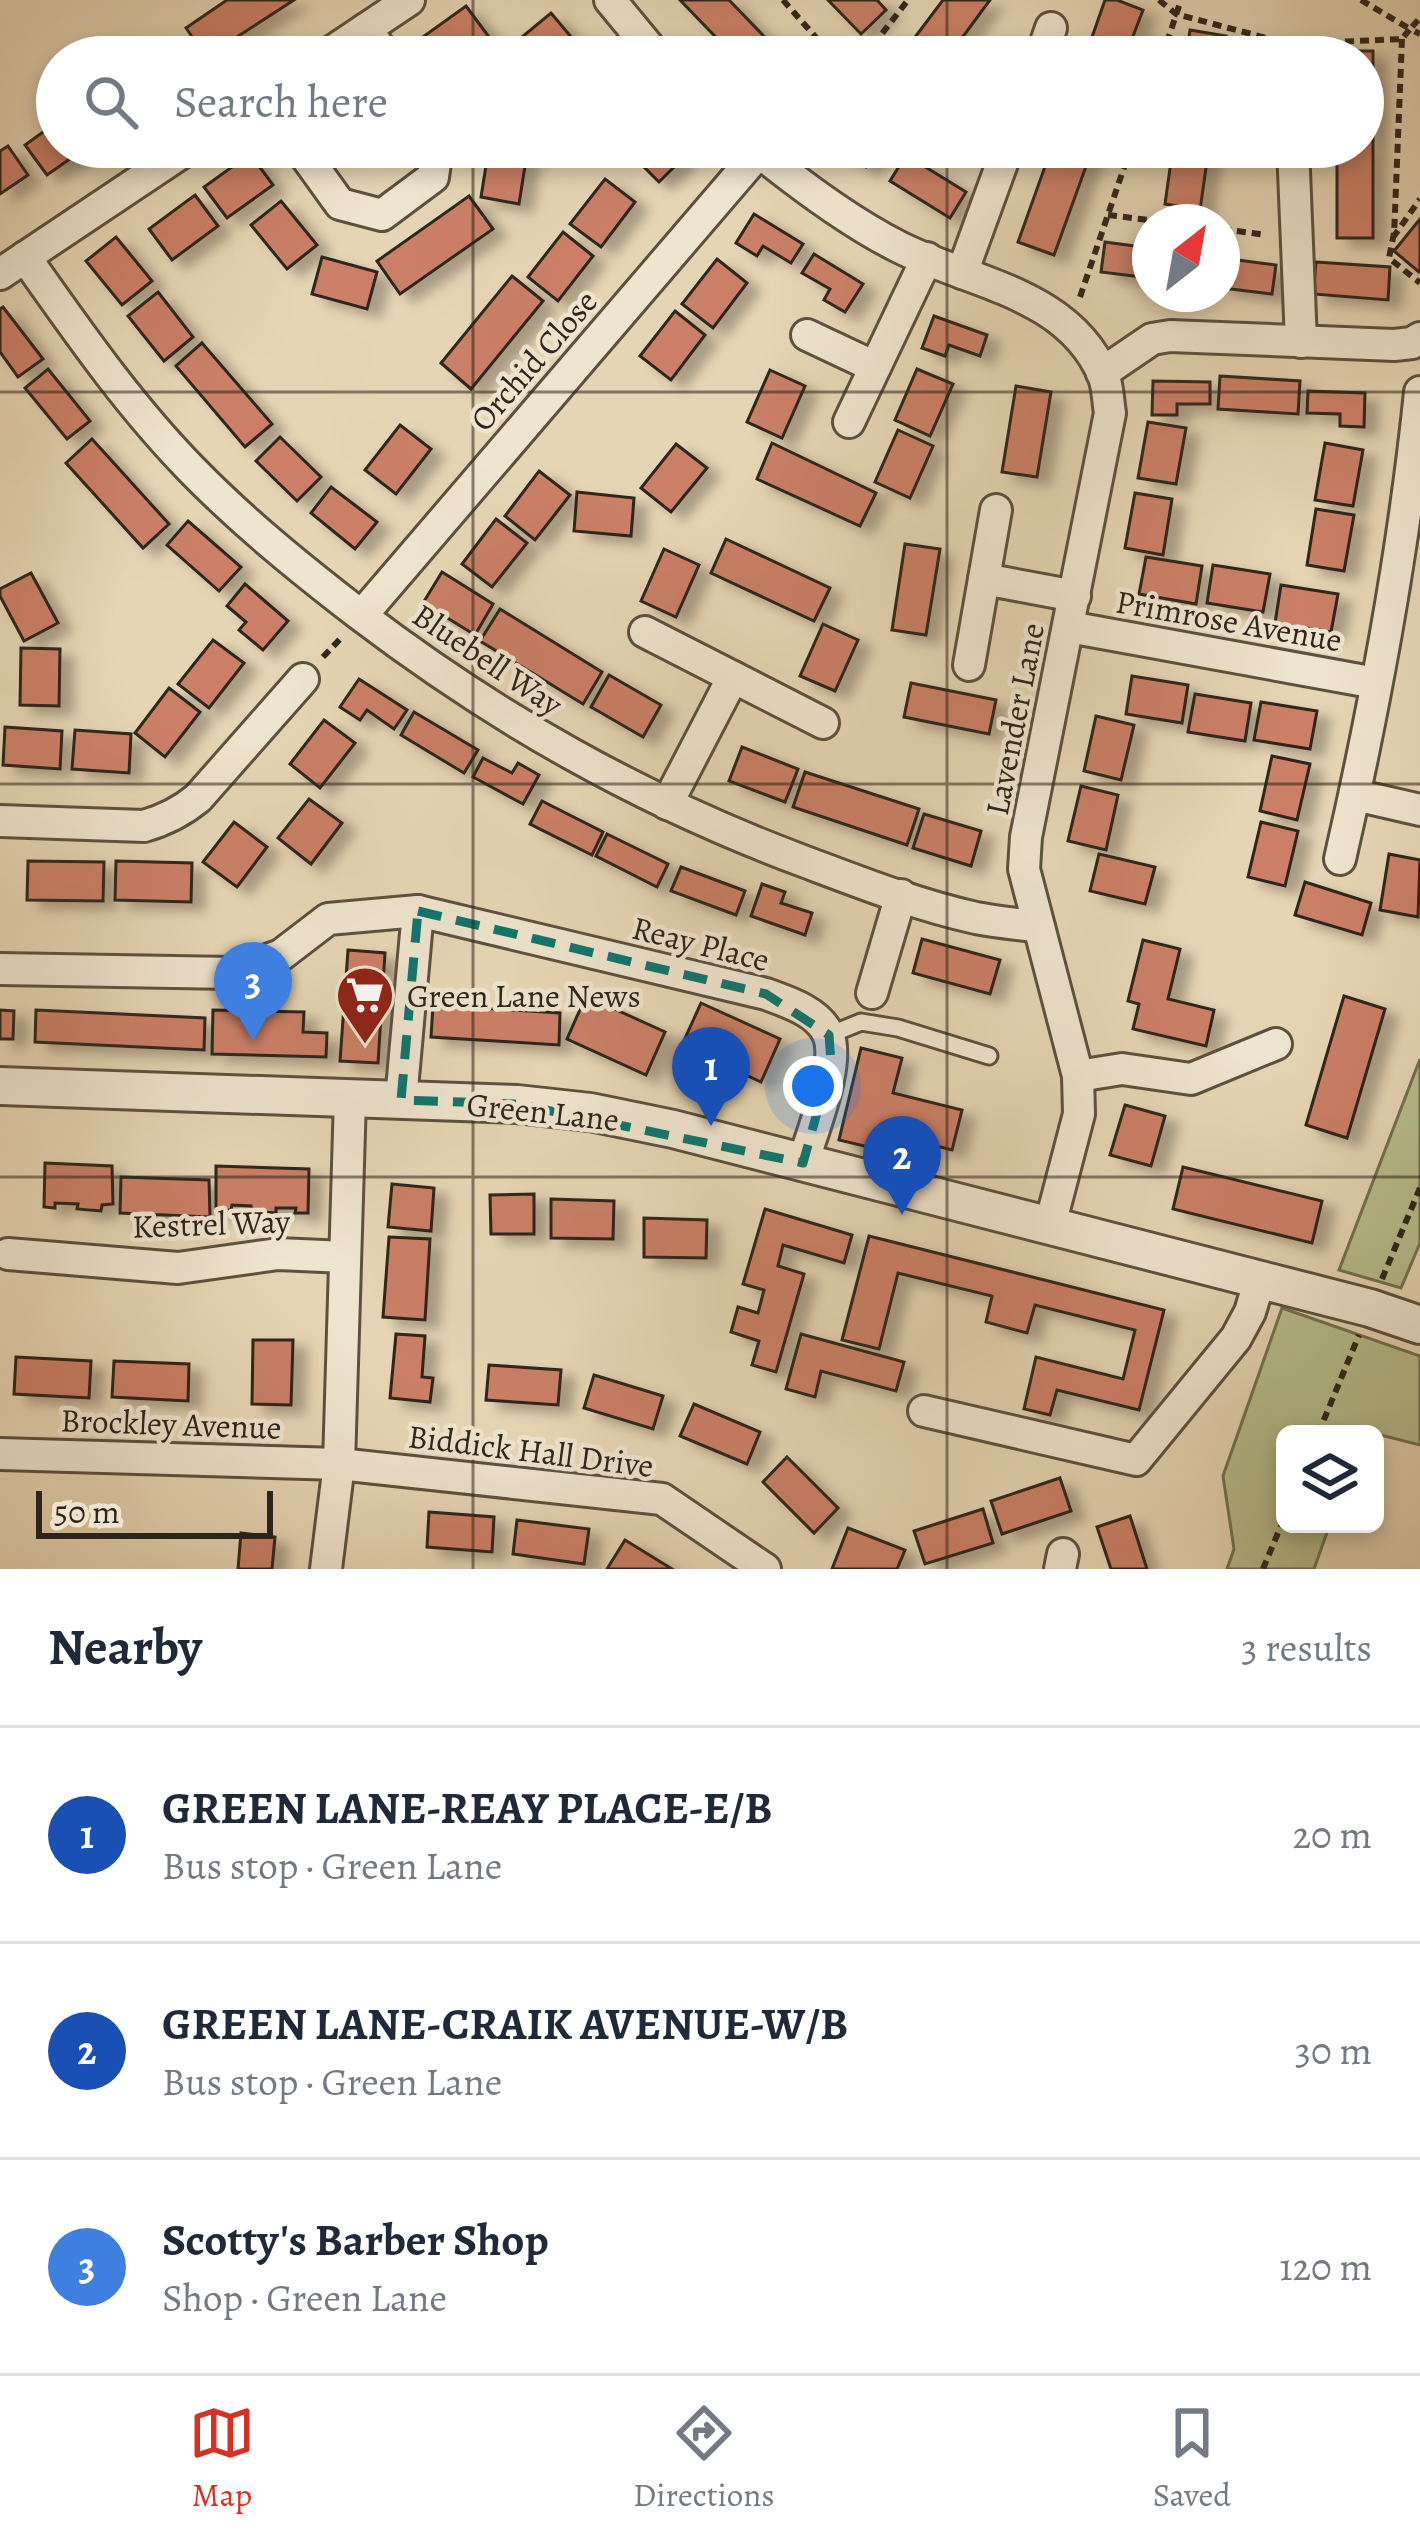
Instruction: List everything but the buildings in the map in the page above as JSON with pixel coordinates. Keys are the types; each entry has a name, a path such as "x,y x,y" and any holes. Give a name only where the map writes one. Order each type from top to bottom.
{"street":[{"path":"354,36 409,0"},
{"path":"617,2 642,36"},
{"path":"366,28 372,36"},
{"path":"12,266 159,168"},
{"path":"313,168 340,204 382,215 433,177 434,168"},
{"name":"Orchid Close","path":"362,616 740,168"},
{"path":"779,168 897,246 1045,307 1071,328 1102,373 1152,339 1170,336 1394,345 1420,338"},
{"path":"962,273 1000,168"},
{"path":"1294,168 1301,342"},
{"path":"849,422 927,258"},
{"name":"Bluebell Way","path":"12,266 193,471 249,524 362,616 496,711 578,759 742,838 901,895 975,917 1039,927"},
{"path":"807,335 875,367"},
{"name":"Lavender Lane","path":"1050,1225 1079,1114 1078,1076 1024,869 1026,837 1110,413 1102,373"},
{"name":"Primrose Avenue","path":"1340,860 1376,683 1409,556 1420,392"},
{"path":"969,665 996,510"},
{"name":"Primrose Avenue","path":"984,579 1072,611 1376,683"},
{"path":"645,632 823,723"},
{"path":"667,804 733,677"},
{"path":"0,821 143,826 182,812 303,679"},
{"path":"1354,795 1420,810"},
{"path":"872,994 901,895"},
{"path":"401,1100 418,911"},
{"name":"Reay Place","path":"0,969 232,973 281,955 328,919 418,911 766,994 794,1004 817,1019 829,1035"},
{"path":"803,1162 831,1063 829,1035"},
{"path":"1078,1076 1122,1069 1191,1079 1276,1045"},
{"name":"Green Lane","path":"0,1086 517,1105 590,1112 1050,1225 1420,1324"},
{"path":"326,1569 339,1464 350,1098"},
{"name":"Kestrel Way","path":"8,1254 178,1268 278,1254 346,1257"},
{"path":"924,1411 1136,1460 1236,1338 1260,1279"},
{"name":"Brockley Avenue","path":"0,1454 339,1464"},
{"name":"Biddick Hall Drive","path":"339,1464 662,1499 766,1569"}],"lane":[{"path":"829,1035 861,1022 898,1028 989,1056"}],"path":[{"path":"782,0 814,36"},
{"path":"880,36 908,0"},
{"path":"1159,0 1176,14 1259,36"},
{"path":"1169,36 1181,0"},
{"path":"1361,0 1420,34"},
{"path":"1420,18 1402,39 1394,236 1420,199"},
{"path":"1384,40 1402,39"},
{"path":"1071,328 1124,168"},
{"path":"1108,215 1132,218"},
{"path":"1394,230 1390,258 1420,283"},
{"path":"1240,231 1297,238"},
{"path":"303,679 362,616"},
{"path":"1263,1569 1278,1533"}],"highlighted area":[{"path":"418,911 766,994 829,1035 831,1063 803,1163 517,1104 401,1100"}],"green space":[{"path":"1420,1059 1420,1243 1401,1288 1339,1270"},
{"path":"1282,1308 1420,1356 1420,1445 1384,1436 1384,1425 1276,1425 1276,1533 1327,1533 1314,1569 1227,1569 1234,1549 1223,1476"}],"place":[{"name":"Scotty's Barber Shop","path":"253,1041"},
{"name":"Green Lane News","path":"365,1046"},
{"name":"GREEN LANE-REAY PLACE-E/B","path":"711,1126"},
{"name":"GREEN LANE-CRAIK AVENUE-W/B","path":"902,1215"}]}
